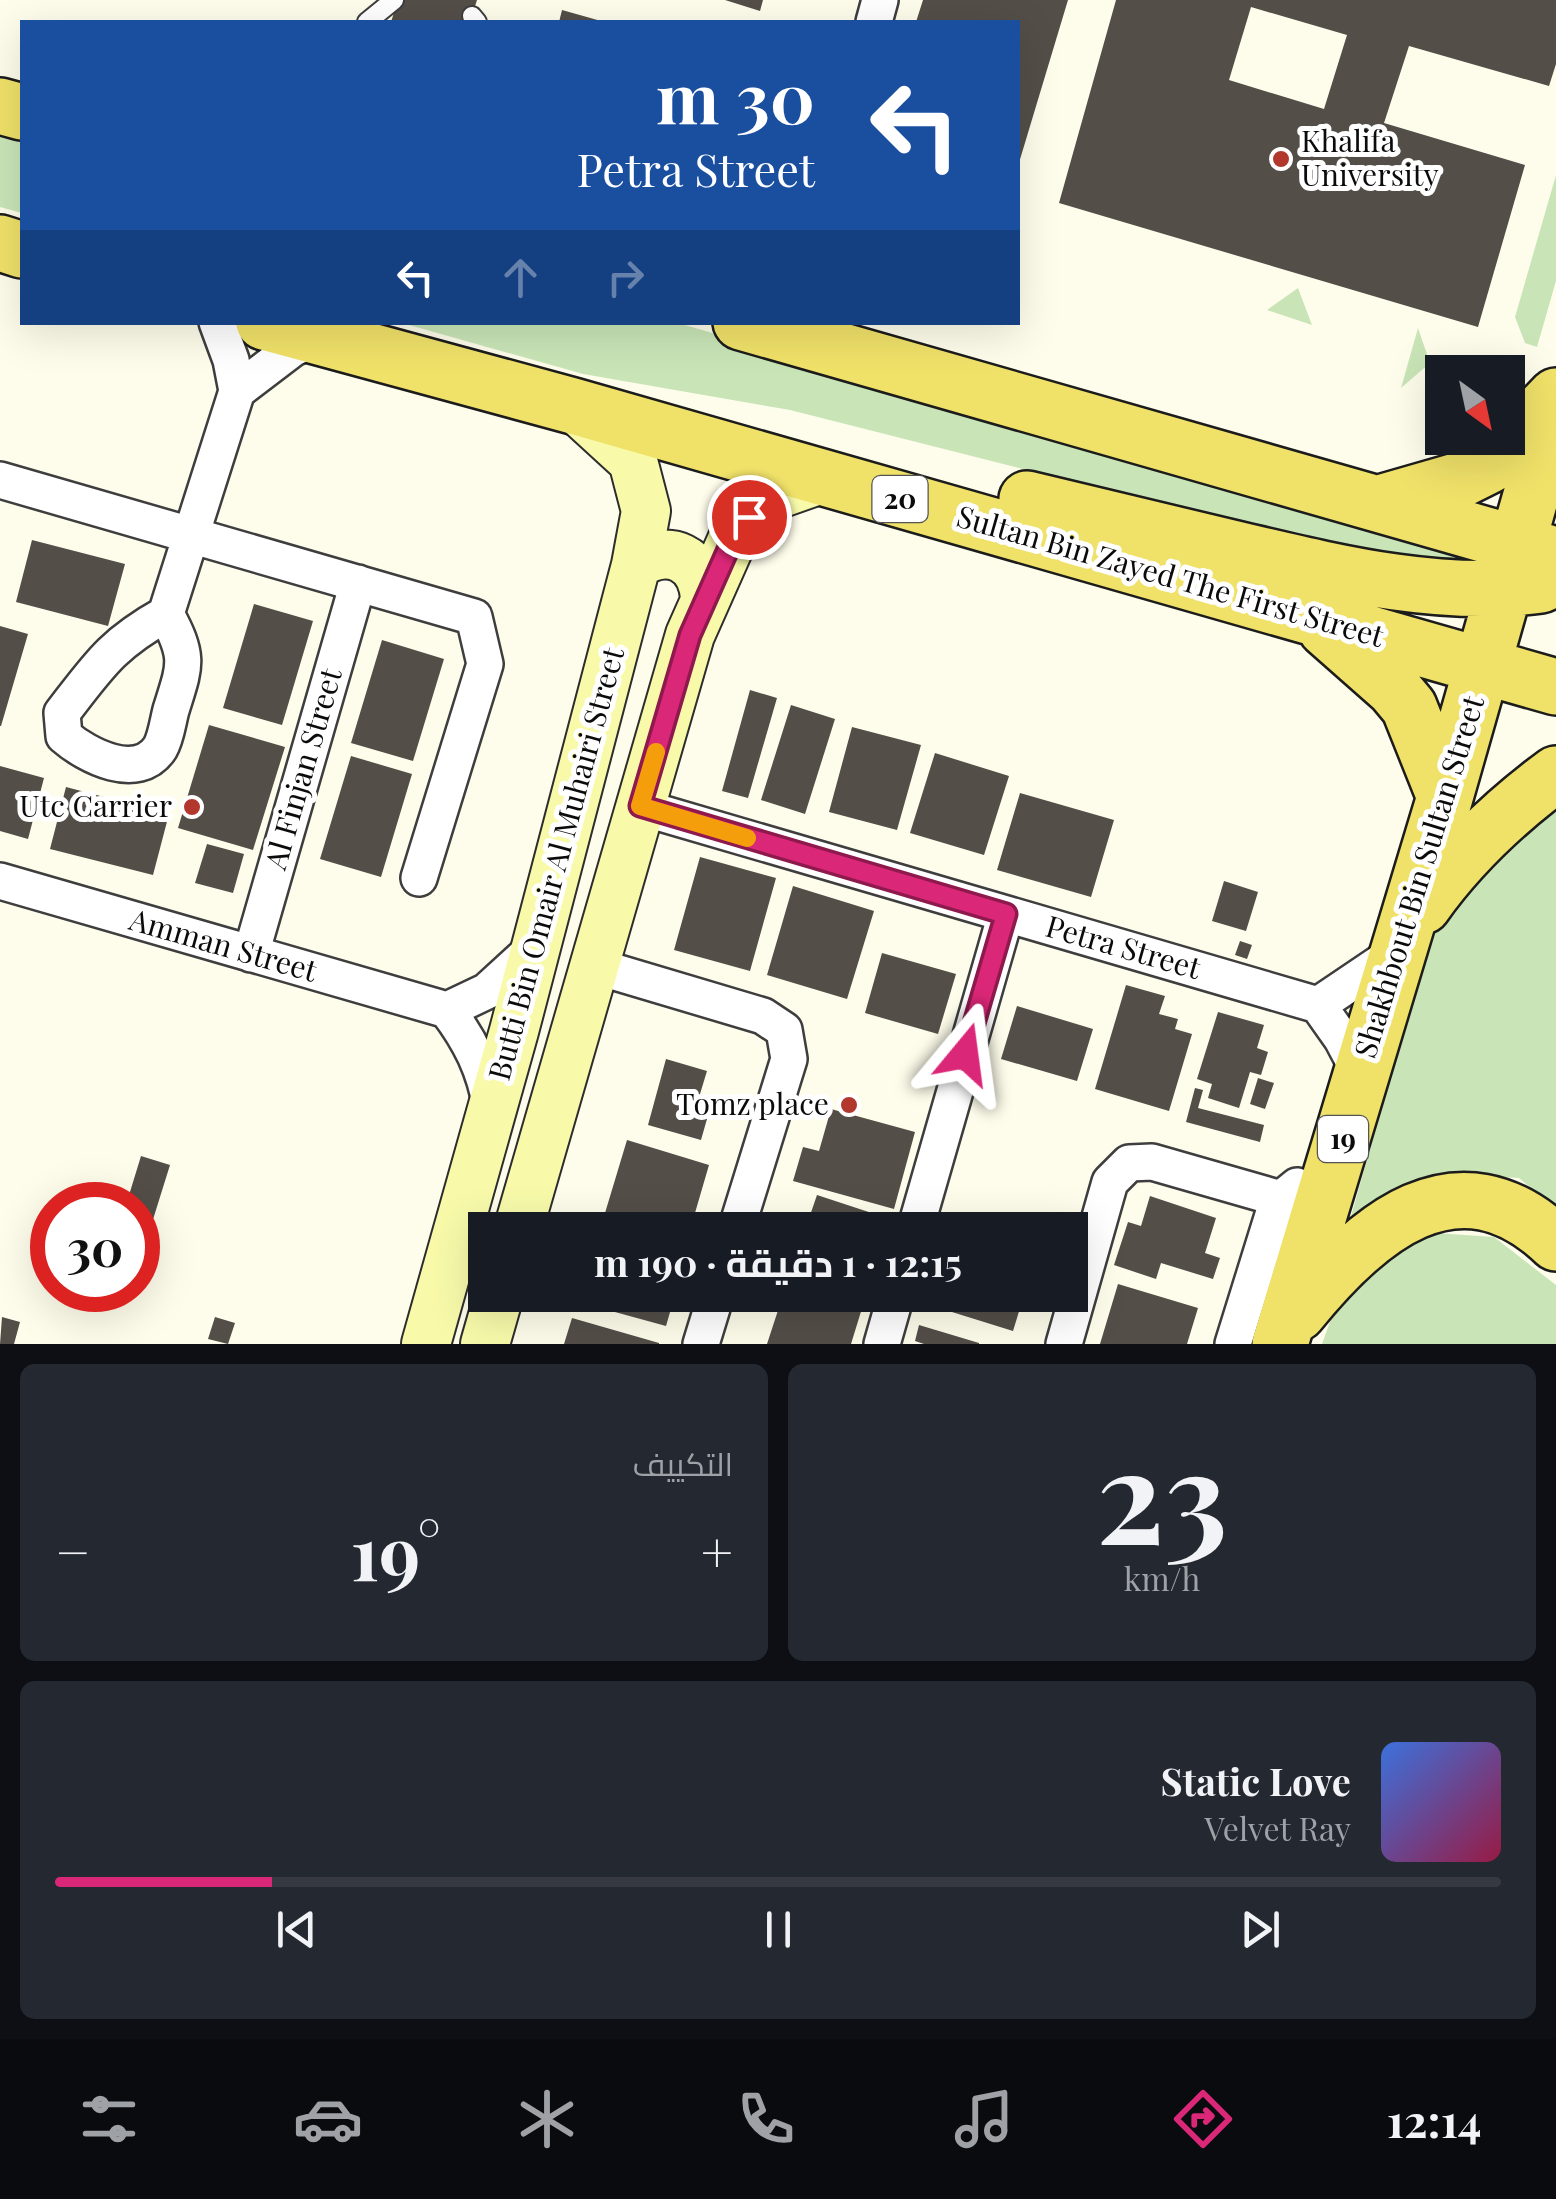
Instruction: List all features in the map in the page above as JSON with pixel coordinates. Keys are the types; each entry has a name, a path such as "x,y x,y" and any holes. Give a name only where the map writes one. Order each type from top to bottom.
{"main road":[{"name":"Sultan Bin Zayed The First Street","path":"274,325 573,406 1556,687"},
{"path":"760,325 860,341 1380,503 1539,575"},
{"path":"1380,503 1460,480 1488,466 1556,396"},
{"name":"Shakhbout Bin Sultan Street","path":"1266,1340 1335,1170 1483,666 1539,575 1556,408"},
{"path":"912,503 976,487 1348,576 1438,589 1539,575"},
{"path":"1313,618 1394,689 1409,707 1446,797"},
{"path":"1400,942 1469,849 1507,812 1556,774"},
{"path":"1266,1340 1363,1242 1412,1210 1436,1202 1490,1204 1516,1212 1556,1243"}],"street":[{"path":"166,614 237,391 218,325"},
{"path":"237,391 292,349 315,338"},
{"name":"Butti Bin Omair Al Muhairi Street","path":"426,1344 537,945 636,565 646,511 633,461 573,406"},
{"name":"Butti Bin Omair Al Muhairi Street","path":"523,1212 690,635 705,598 738,527 770,497 824,478"},
{"path":"0,480 474,617 485,664 419,878"},
{"path":"636,565 648,556 676,554 698,571 705,598"},
{"name":"Al Finjan Street","path":"250,954 358,584"},
{"name":"Petra Street","path":"640,806 1318,1005"},
{"name":"Amman Street","path":"0,881 447,1010"},
{"path":"919,1212 1006,914"},
{"path":"1361,1075 1342,1038 1318,1005 1400,942"},
{"path":"492,1110 477,1057 447,1010 488,991 537,945"},
{"path":"594,966 763,1016 784,1030 789,1059 742,1212"},
{"path":"1064,1344 1110,1182 1130,1163 1152,1162 1281,1199"},
{"path":"1266,1340 1281,1199 1301,1184 1335,1170"},
{"path":"485,1344 494,1312"},
{"path":"701,1344 711,1312"},
{"path":"882,1344 891,1312"}],"lane":[{"path":"369,20 394,0"}],"green space":[{"path":"0,134 20,139 20,212 0,207"},
{"path":"1556,175 1556,281 1537,347 1525,343 1515,317"},
{"path":"1298,288 1312,325 1267,310"},
{"path":"409,325 685,325 1456,549 1449,566 1406,566 790,410 583,374"},
{"path":"1418,328 1427,355 1425,367 1401,388"},
{"path":"1556,792 1556,1210 1519,1178 1456,1174 1350,1220 1431,931"},
{"path":"1421,1232 1494,1237 1556,1285 1556,1344 1322,1344 1350,1266"}],"building":[{"path":"398,0 477,0 471,20 392,20"},
{"path":"725,0 763,0 760,11"},
{"path":"923,0 1068,0 1020,159 1020,20 917,20"},
{"name":"Khalifa University","path":"1116,0 1556,0 1556,64 1549,86 1409,46 1384,123 1525,165 1478,327 1059,203","holes":["1251,7 1347,35 1324,109 1229,80"]},
{"path":"562,10 597,20 560,20"},
{"path":"32,540 125,564 108,626 16,602"},
{"path":"254,604 313,621 282,725 223,708"},
{"path":"0,626 28,634 1,726 0,726"},
{"path":"382,640 444,659 413,761 351,743"},
{"path":"750,690 777,698 748,798 722,791"},
{"path":"791,705 835,719 805,814 761,800"},
{"path":"209,725 285,747 253,850 178,828"},
{"path":"852,727 921,745 897,830 829,812"},
{"path":"935,753 1009,776 984,855 910,833"},
{"path":"351,756 412,774 381,877 320,859"},
{"path":"0,766 44,778 28,839 0,831"},
{"path":"66,787 169,814 153,875 50,849"},
{"path":"1020,793 1114,820 1091,897 997,870"},
{"path":"207,844 244,854 233,893 195,883"},
{"path":"700,857 776,878 750,971 674,950"},
{"path":"1224,881 1258,892 1246,931 1212,921"},
{"path":"793,886 874,911 847,999 767,975"},
{"path":"1240,941 1252,945 1247,959 1235,955"},
{"path":"882,953 956,974 938,1034 865,1013"},
{"path":"1126,985 1165,996 1159,1014 1178,1019 1175,1029 1192,1034 1169,1111 1095,1089"},
{"path":"1017,1006 1093,1029 1077,1081 1001,1059"},
{"path":"1218,1012 1264,1025 1257,1048 1268,1052 1261,1075 1250,1072 1239,1108 1208,1098 1212,1084 1197,1079"},
{"path":"666,1059 707,1071 700,1094 713,1098 701,1140 648,1125"},
{"path":"1258,1078 1274,1083 1265,1109 1250,1104"},
{"path":"1195,1088 1203,1090 1198,1108 1264,1125 1260,1142 1186,1122"},
{"path":"831,1109 915,1132 894,1209 793,1181 803,1147 819,1151"},
{"path":"627,1140 709,1165 695,1212 605,1212"},
{"path":"141,1156 170,1165 160,1197 160,1182 133,1182"},
{"path":"817,1195 869,1212 811,1212"},
{"path":"1150,1196 1216,1218 1205,1253 1220,1258 1213,1279 1161,1263 1156,1279 1114,1265 1128,1222 1141,1226"},
{"path":"1118,1284 1198,1308 1187,1344 1100,1344"},
{"path":"615,1312 670,1312 666,1326"},
{"path":"777,1312 861,1312 851,1344 767,1344"},
{"path":"952,1312 1019,1312 1013,1331"},
{"path":"2,1317 20,1322 14,1344 0,1344"},
{"path":"215,1317 235,1323 228,1344 208,1339"},
{"path":"572,1318 659,1343 659,1344 564,1344"},
{"path":"919,1325 979,1344 924,1344 915,1341"}],"slow traffic":[{"path":"656,752 640,806 747,838"}],"place":[{"name":"Khalifa University","path":"1281,159"},
{"name":"Utc Carrier","path":"192,807"},
{"name":"Tomz place","path":"849,1105"}],"route":[{"path":"749,517 738,527 690,635 640,806 1006,914 965,1054"}]}
